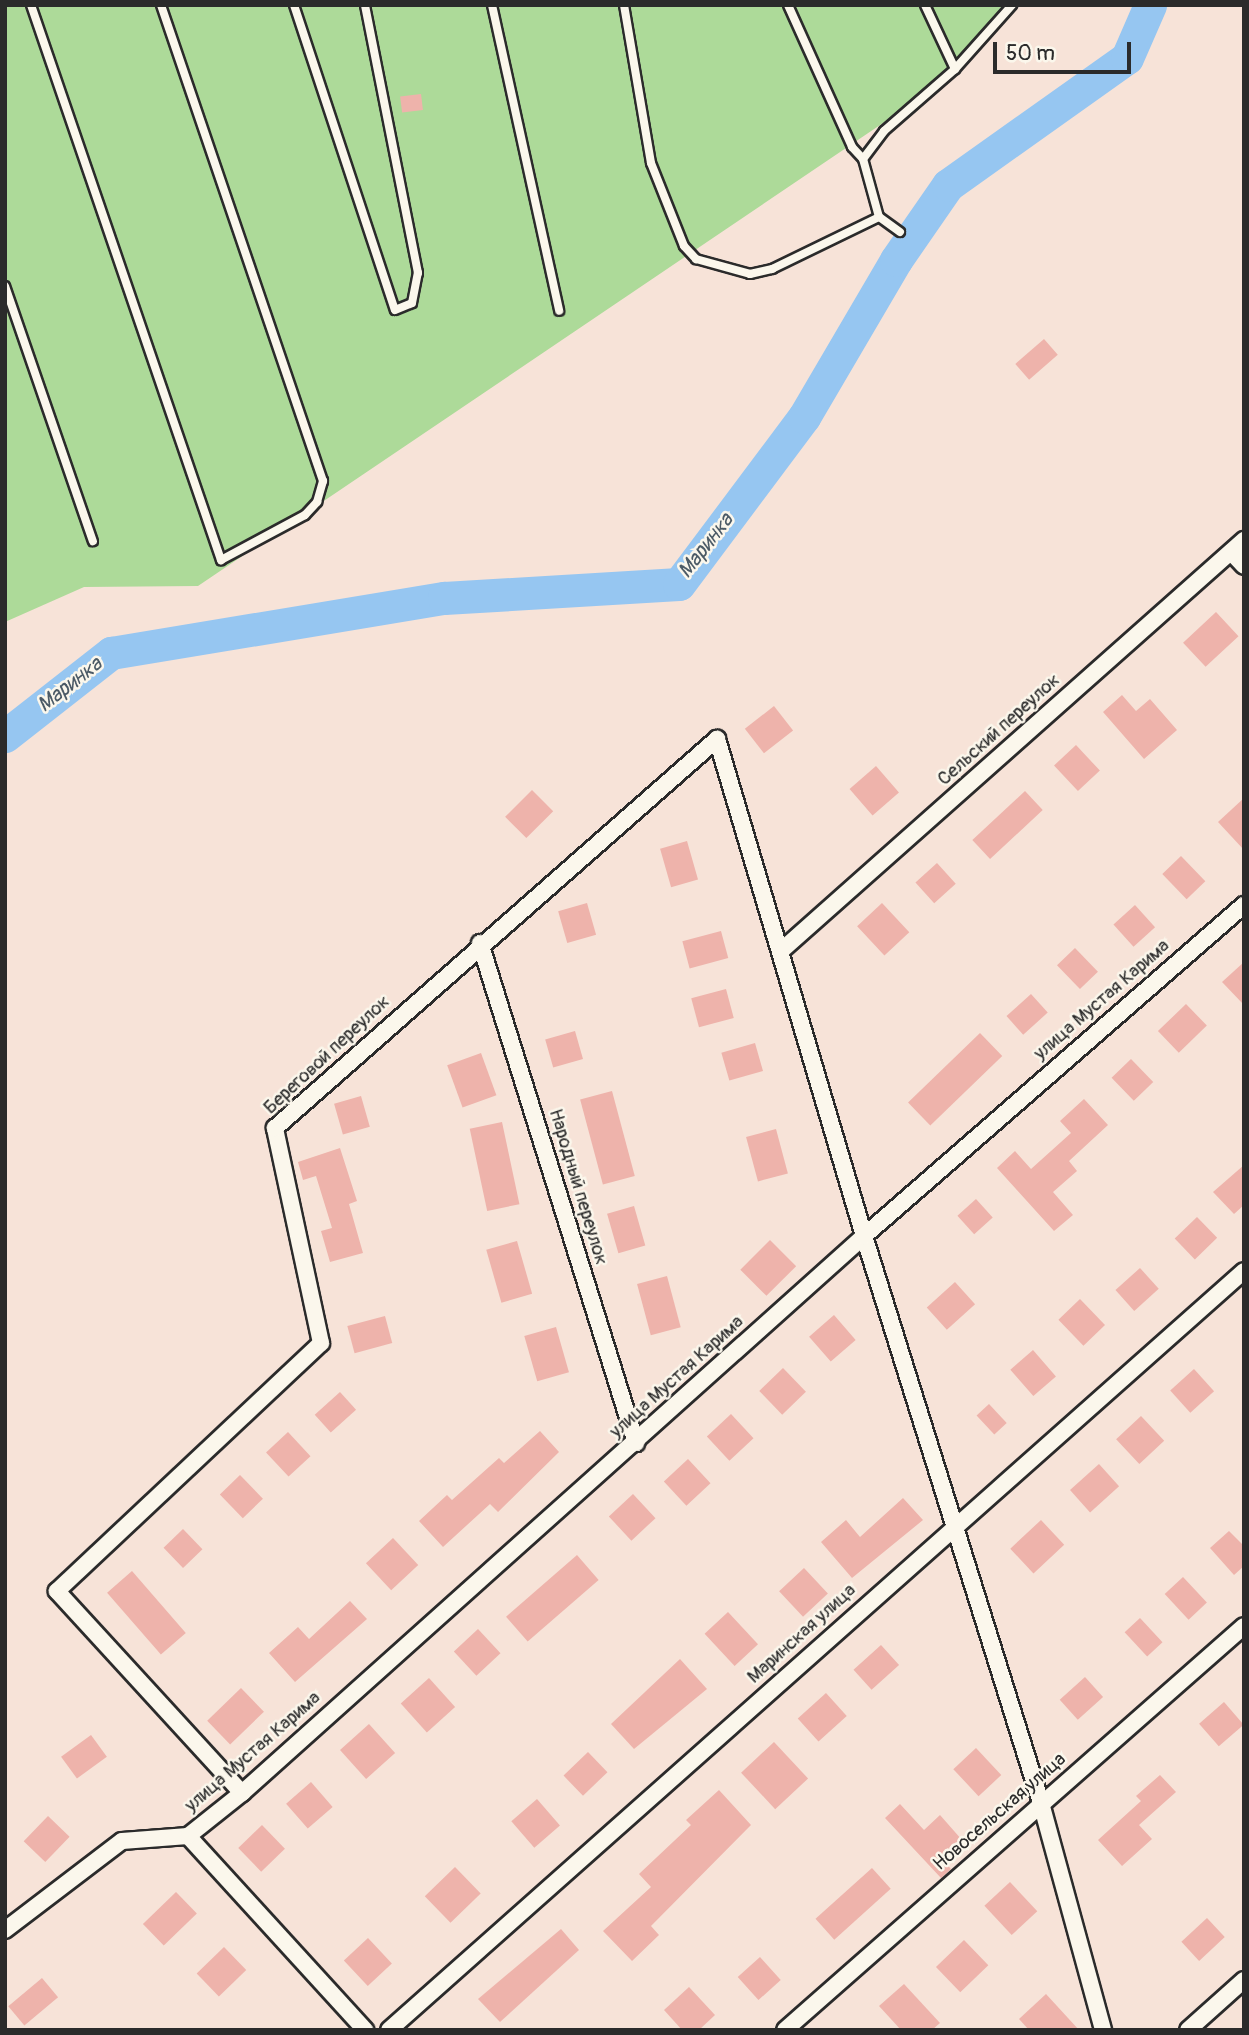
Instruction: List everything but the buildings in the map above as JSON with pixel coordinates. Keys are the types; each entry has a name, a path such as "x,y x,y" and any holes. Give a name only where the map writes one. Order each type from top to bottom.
{"street":[{"name":"Сельский переулок","path":"782,950 1244,540"},
{"path":"1231,552 1244,566"},
{"name":"Береговой переулок","path":"242,1793 57,1591 321,1343 275,1128 480,943 717,738 782,950"},
{"name":"улица Мустая Карима","path":"5,1930 122,1841 188,1836 242,1793 636,1443 864,1236 1244,905"},
{"name":"Народный переулок","path":"480,943 636,1443"},
{"path":"782,950 864,1236 1041,1803 1103,2030"},
{"name":"Маринская улица","path":"389,2030 1244,1271"},
{"name":"Новосельская улица","path":"785,2030 1244,1626"},
{"path":"188,1836 365,2030"},
{"path":"1188,2030 1244,1980"}],"lane":[{"path":"31,5 221,560 305,515 317,502 323,481 161,5"},
{"path":"294,5 395,310 412,303 418,273 365,5"},
{"path":"492,5 559,311"},
{"path":"624,5 651,163 684,246 696,259 750,274 772,269 879,217"},
{"path":"788,5 852,147 863,159 879,217 900,232"},
{"path":"925,5 955,69"},
{"path":"863,159 884,131 955,69 1012,5"},
{"path":"5,286 93,541"}],"green space":[{"path":"5,5 1010,5 960,71 198,586 84,587 5,622"}],"waterway":[{"name":"Маринка","path":"5,736 111,653 444,598 679,584 804,417 896,260 948,185 1127,58 1150,5"}]}
